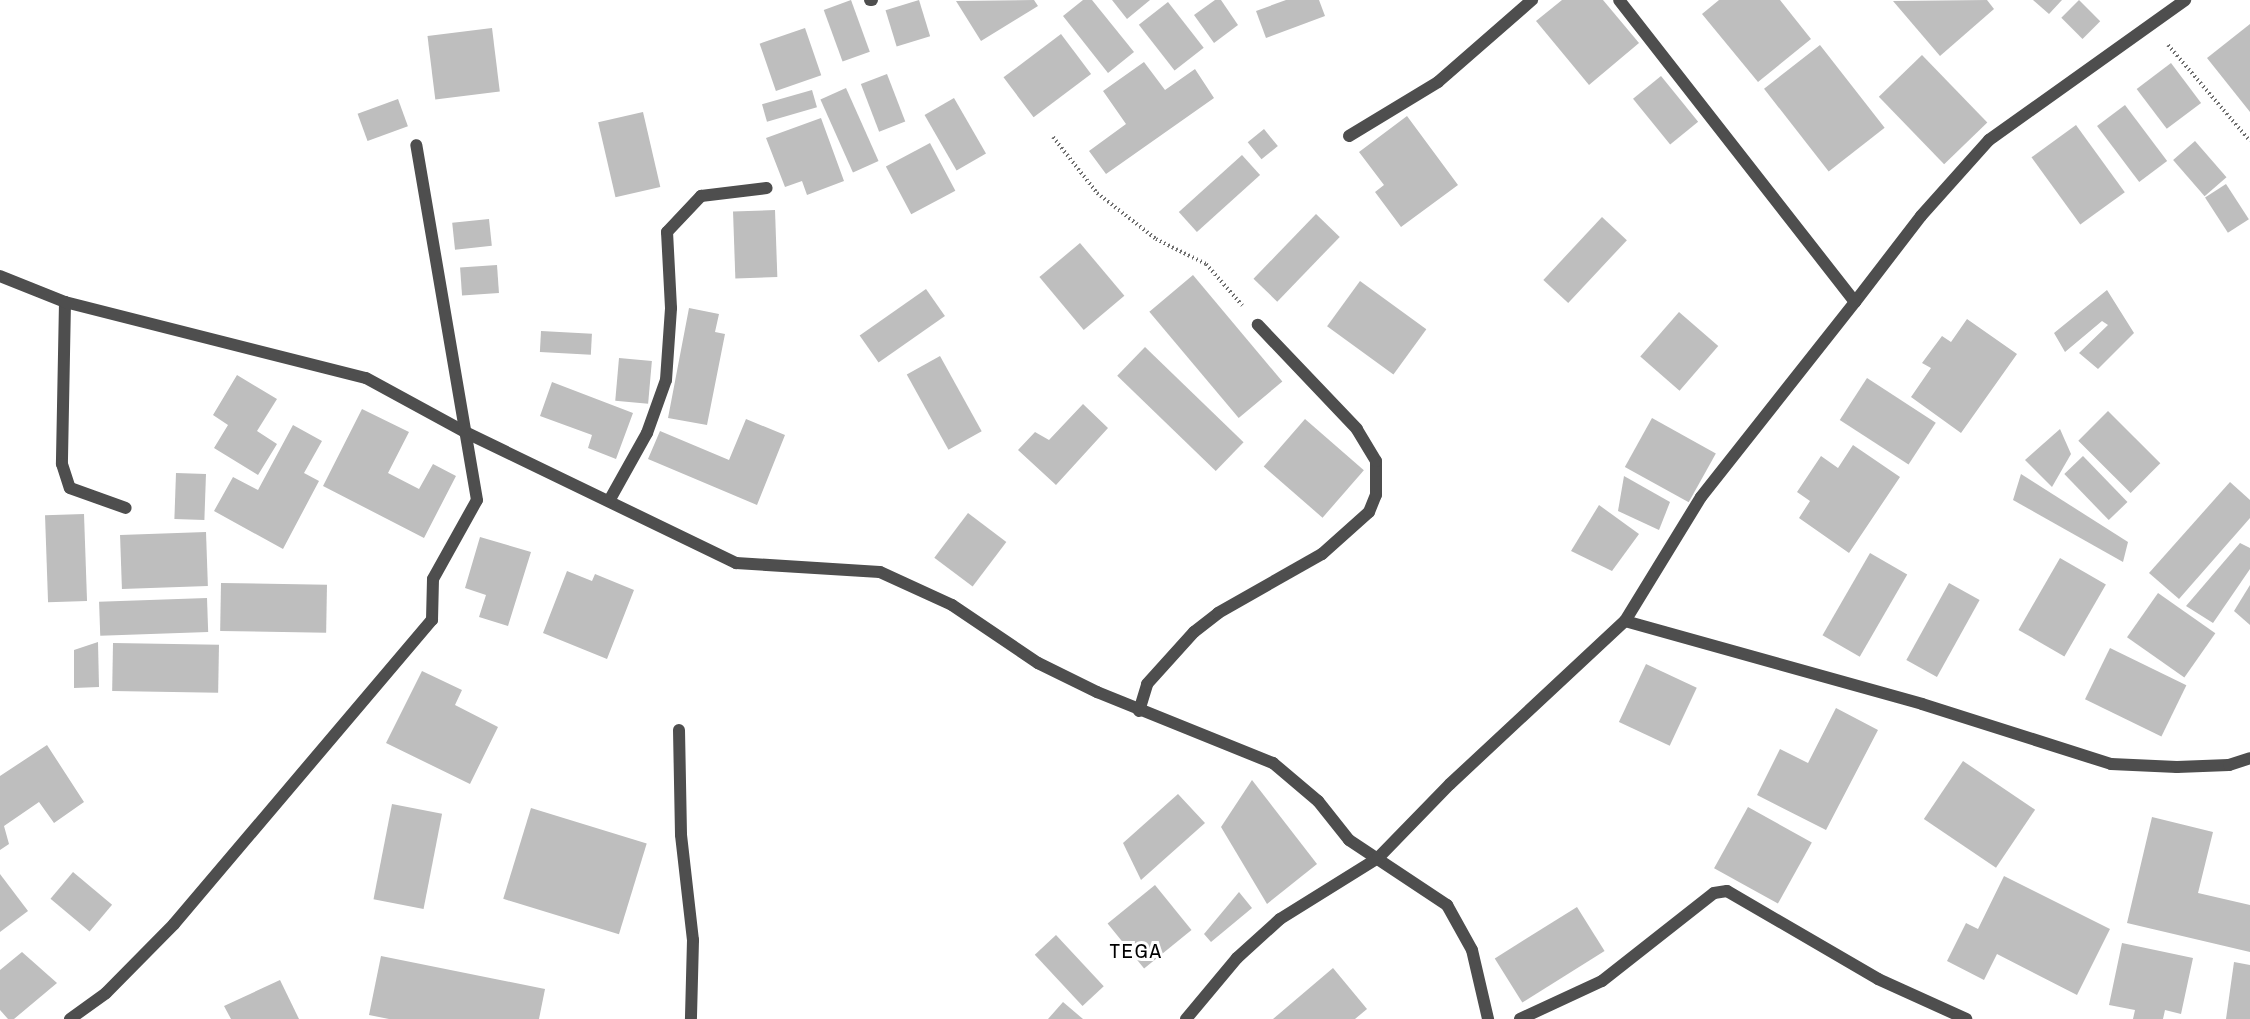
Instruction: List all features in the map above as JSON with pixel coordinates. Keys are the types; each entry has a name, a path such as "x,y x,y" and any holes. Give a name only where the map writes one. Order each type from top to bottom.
{"street":[{"path":"1349,136 1438,82 1532,0"},
{"path":"1619,0 1855,302"},
{"path":"1186,1019 1237,958 1280,919 1378,858 1450,784 1625,621 1701,497 1921,216 1989,140 2185,0"},
{"path":"70,1019 106,993 174,924 432,620 433,579 477,500 416,145"},
{"path":"609,501 646,433 666,380 670,308 667,232 701,195 767,188"},
{"path":"0,276 64,302 366,378 467,433 736,563 880,572 952,605 1038,663 1139,711 1273,763 1318,801 1349,840 1447,905 1472,950 1488,1019"},
{"path":"64,302 62,464 70,488 126,508"},
{"path":"1139,711 1147,684 1194,632 1218,613 1322,554 1369,512 1376,495 1376,461 1357,429 1258,325"},
{"path":"1625,621 1922,704 2111,764 2177,767 2229,765 2250,758"},
{"path":"679,730 681,835 693,940 691,1019"},
{"path":"1520,1019 1602,981 1714,893 1727,891 1878,979 1966,1019"}],"path":[{"path":"2150,24 2250,141"},
{"path":"1053,137 1096,193 1155,239 1206,264 1258,325"}],"building":[{"path":"851,0 870,52 843,62 824,10"},
{"path":"919,0 930,36 897,47 886,10"},
{"path":"1034,0 1038,6 981,41 956,1"},
{"path":"1083,0 1092,0 1134,52 1108,73 1063,16"},
{"path":"1112,0 1150,0 1127,19"},
{"path":"1215,0 1221,0 1238,25 1214,43 1194,15"},
{"path":"1286,0 1319,0 1325,16 1266,38 1256,11"},
{"path":"1562,0 1603,0 1639,43 1589,85 1536,21"},
{"path":"1719,0 1780,0 1811,39 1758,82 1702,14"},
{"path":"1987,0 1994,9 1940,56 1893,1"},
{"path":"2033,0 2062,0 2049,14"},
{"path":"2079,0 2100,21 2083,39 2061,18"},
{"path":"1168,2 1204,48 1175,70 1139,25"},
{"path":"2250,24 2250,112 2207,58"},
{"path":"492,28 500,92 435,99 427,36"},
{"path":"805,28 821,75 776,91 760,44"},
{"path":"1061,34 1091,74 1034,117 1003,77"},
{"path":"1820,45 1885,128 1829,171 1764,89"},
{"path":"1922,55 1987,123 1944,164 1879,97"},
{"path":"1144,62 1165,90 1195,69 1214,98 1106,174 1089,151 1126,124 1103,91"},
{"path":"2171,63 2201,103 2167,129 2137,89"},
{"path":"887,74 905,122 879,132 861,84"},
{"path":"1661,76 1698,122 1670,145 1633,99"},
{"path":"846,88 879,161 853,172 820,99"},
{"path":"812,90 817,107 767,122 762,104"},
{"path":"954,98 986,153 957,170 925,115"},
{"path":"398,99 408,126 368,141 358,114"},
{"path":"2125,105 2167,161 2139,182 2097,126"},
{"path":"643,112 660,187 616,197 598,122"},
{"path":"1407,116 1458,185 1401,227 1375,192 1384,185 1359,152"},
{"path":"821,118 844,181 807,195 802,181 785,187 766,138"},
{"path":"2076,125 2125,192 2080,224 2032,157"},
{"path":"1264,129 1278,146 1262,159 1248,142"},
{"path":"2195,141 2226,177 2205,196 2173,160"},
{"path":"930,143 955,191 911,214 886,166"},
{"path":"1242,155 1260,175 1197,232 1179,212"},
{"path":"2226,184 2249,219 2228,233 2205,198"},
{"path":"775,210 777,277 735,278 733,211"},
{"path":"1316,214 1340,237 1277,302 1253,279"},
{"path":"1602,217 1627,240 1568,303 1543,280"},
{"path":"489,219 492,246 455,250 452,223"},
{"path":"1080,243 1124,296 1084,330 1039,277"},
{"path":"497,265 499,293 462,296 460,268"},
{"path":"1193,275 1282,381 1239,418 1149,312"},
{"path":"1360,281 1426,329 1393,375 1327,326"},
{"path":"926,289 945,316 879,362 860,335"},
{"path":"2107,290 2134,333 2098,369 2079,353 2108,325 2102,321 2065,352 2054,333"},
{"path":"689,308 719,314 715,332 725,334 707,425 668,418"},
{"path":"1679,312 1718,346 1680,391 1640,357"},
{"path":"1967,319 2017,354 1961,433 1911,397 1931,368 1922,363 1942,336 1951,342"},
{"path":"541,331 592,334 591,355 540,352"},
{"path":"1145,347 1244,442 1216,471 1117,376"},
{"path":"940,356 982,431 948,450 907,374"},
{"path":"619,358 652,361 648,404 615,401"},
{"path":"237,375 277,399 257,431 277,444 258,475 214,448 228,425 213,415"},
{"path":"1867,378 1936,423 1909,465 1840,420"},
{"path":"552,382 633,413 616,459 588,448 592,435 540,416"},
{"path":"1083,404 1108,428 1056,485 1018,450 1035,432 1049,440"},
{"path":"362,409 409,432 388,473 419,489 433,464 456,476 424,538 323,486"},
{"path":"2108,411 2160,463 2131,493 2078,441"},
{"path":"1652,418 1716,453 1689,502 1625,467"},
{"path":"746,419 785,435 757,505 648,459 660,431 729,460"},
{"path":"1305,419 1364,470 1323,518 1264,467"},
{"path":"293,425 322,441 304,473 319,481 283,549 214,511 233,477 258,490"},
{"path":"2060,429 2071,454 2052,487 2025,460"},
{"path":"1853,445 1900,477 1849,553 1799,518 1810,501 1797,492 1821,456 1838,468"},
{"path":"2083,456 2127,502 2109,520 2064,474"},
{"path":"176,473 206,474 204,520 174,519"},
{"path":"2021,474 2128,542 2123,562 2013,500"},
{"path":"1624,476 1670,502 1659,530 1618,511"},
{"path":"2230,482 2250,500 2250,518 2179,599 2149,573"},
{"path":"1599,505 1639,534 1612,571 1571,551"},
{"path":"968,513 1006,542 973,587 934,558"},
{"path":"84,514 87,601 48,602 45,515"},
{"path":"206,532 208,586 122,589 120,535"},
{"path":"480,537 531,552 508,626 479,617 486,595 465,588"},
{"path":"2240,543 2250,548 2250,569 2213,623 2186,606"},
{"path":"1870,553 1907,574 1860,657 1822,635"},
{"path":"2060,558 2106,584 2064,656 2018,630"},
{"path":"567,571 592,581 595,574 634,590 607,659 543,633"},
{"path":"221,583 327,585 326,633 220,631"},
{"path":"1949,583 1980,600 1937,677 1906,660"},
{"path":"2250,585 2250,625 2234,611"},
{"path":"2158,593 2215,633 2184,677 2127,637"},
{"path":"207,598 208,632 100,636 99,602"},
{"path":"98,642 99,687 74,688 74,650"},
{"path":"113,643 219,645 218,693 112,691"},
{"path":"2110,648 2186,685 2161,736 2085,699"},
{"path":"1646,664 1697,688 1670,746 1619,722"},
{"path":"422,671 462,690 455,705 498,727 470,784 386,743"},
{"path":"1836,708 1878,730 1826,830 1757,795 1780,749 1808,763"},
{"path":"47,745 84,802 54,823 39,802 4,826 9,844 0,850 0,776"},
{"path":"1963,761 2035,810 1996,868 1924,819"},
{"path":"1252,780 1317,864 1267,904 1221,827"},
{"path":"1178,794 1205,823 1141,880 1123,843"},
{"path":"392,804 442,814 424,909 373,899"},
{"path":"1748,807 1812,842 1778,904 1714,868"},
{"path":"531,808 647,843 619,934 503,899"},
{"path":"2152,817 2213,832 2198,893 2250,905 2250,952 2127,923"},
{"path":"73,872 112,905 90,932 51,899"},
{"path":"0,874 28,911 0,932"},
{"path":"2004,876 2110,929 2077,995 1997,954 1984,980 1947,961 1966,923 1978,929"},
{"path":"1155,885 1192,930 1144,968 1108,923"},
{"path":"1239,892 1252,908 1211,942 1204,934"},
{"path":"1577,907 1605,951 1522,1003 1495,958"},
{"path":"1056,935 1104,986 1083,1006 1035,955"},
{"path":"2122,943 2193,958 2181,1014 2165,1010 2163,1019 2133,1019 2135,1010 2109,1005"},
{"path":"22,952 57,983 14,1019 8,1019 0,1010 0,970"},
{"path":"381,956 545,989 539,1019 389,1019 369,1015"},
{"path":"2234,962 2250,965 2250,1019 2226,1019"},
{"path":"1333,968 1367,1009 1355,1019 1273,1019"},
{"path":"280,980 299,1019 231,1019 224,1006"},
{"path":"1063,1002 1083,1019 1048,1019"}],"district":[{"name":"TEGA","path":"1136,951"}]}
